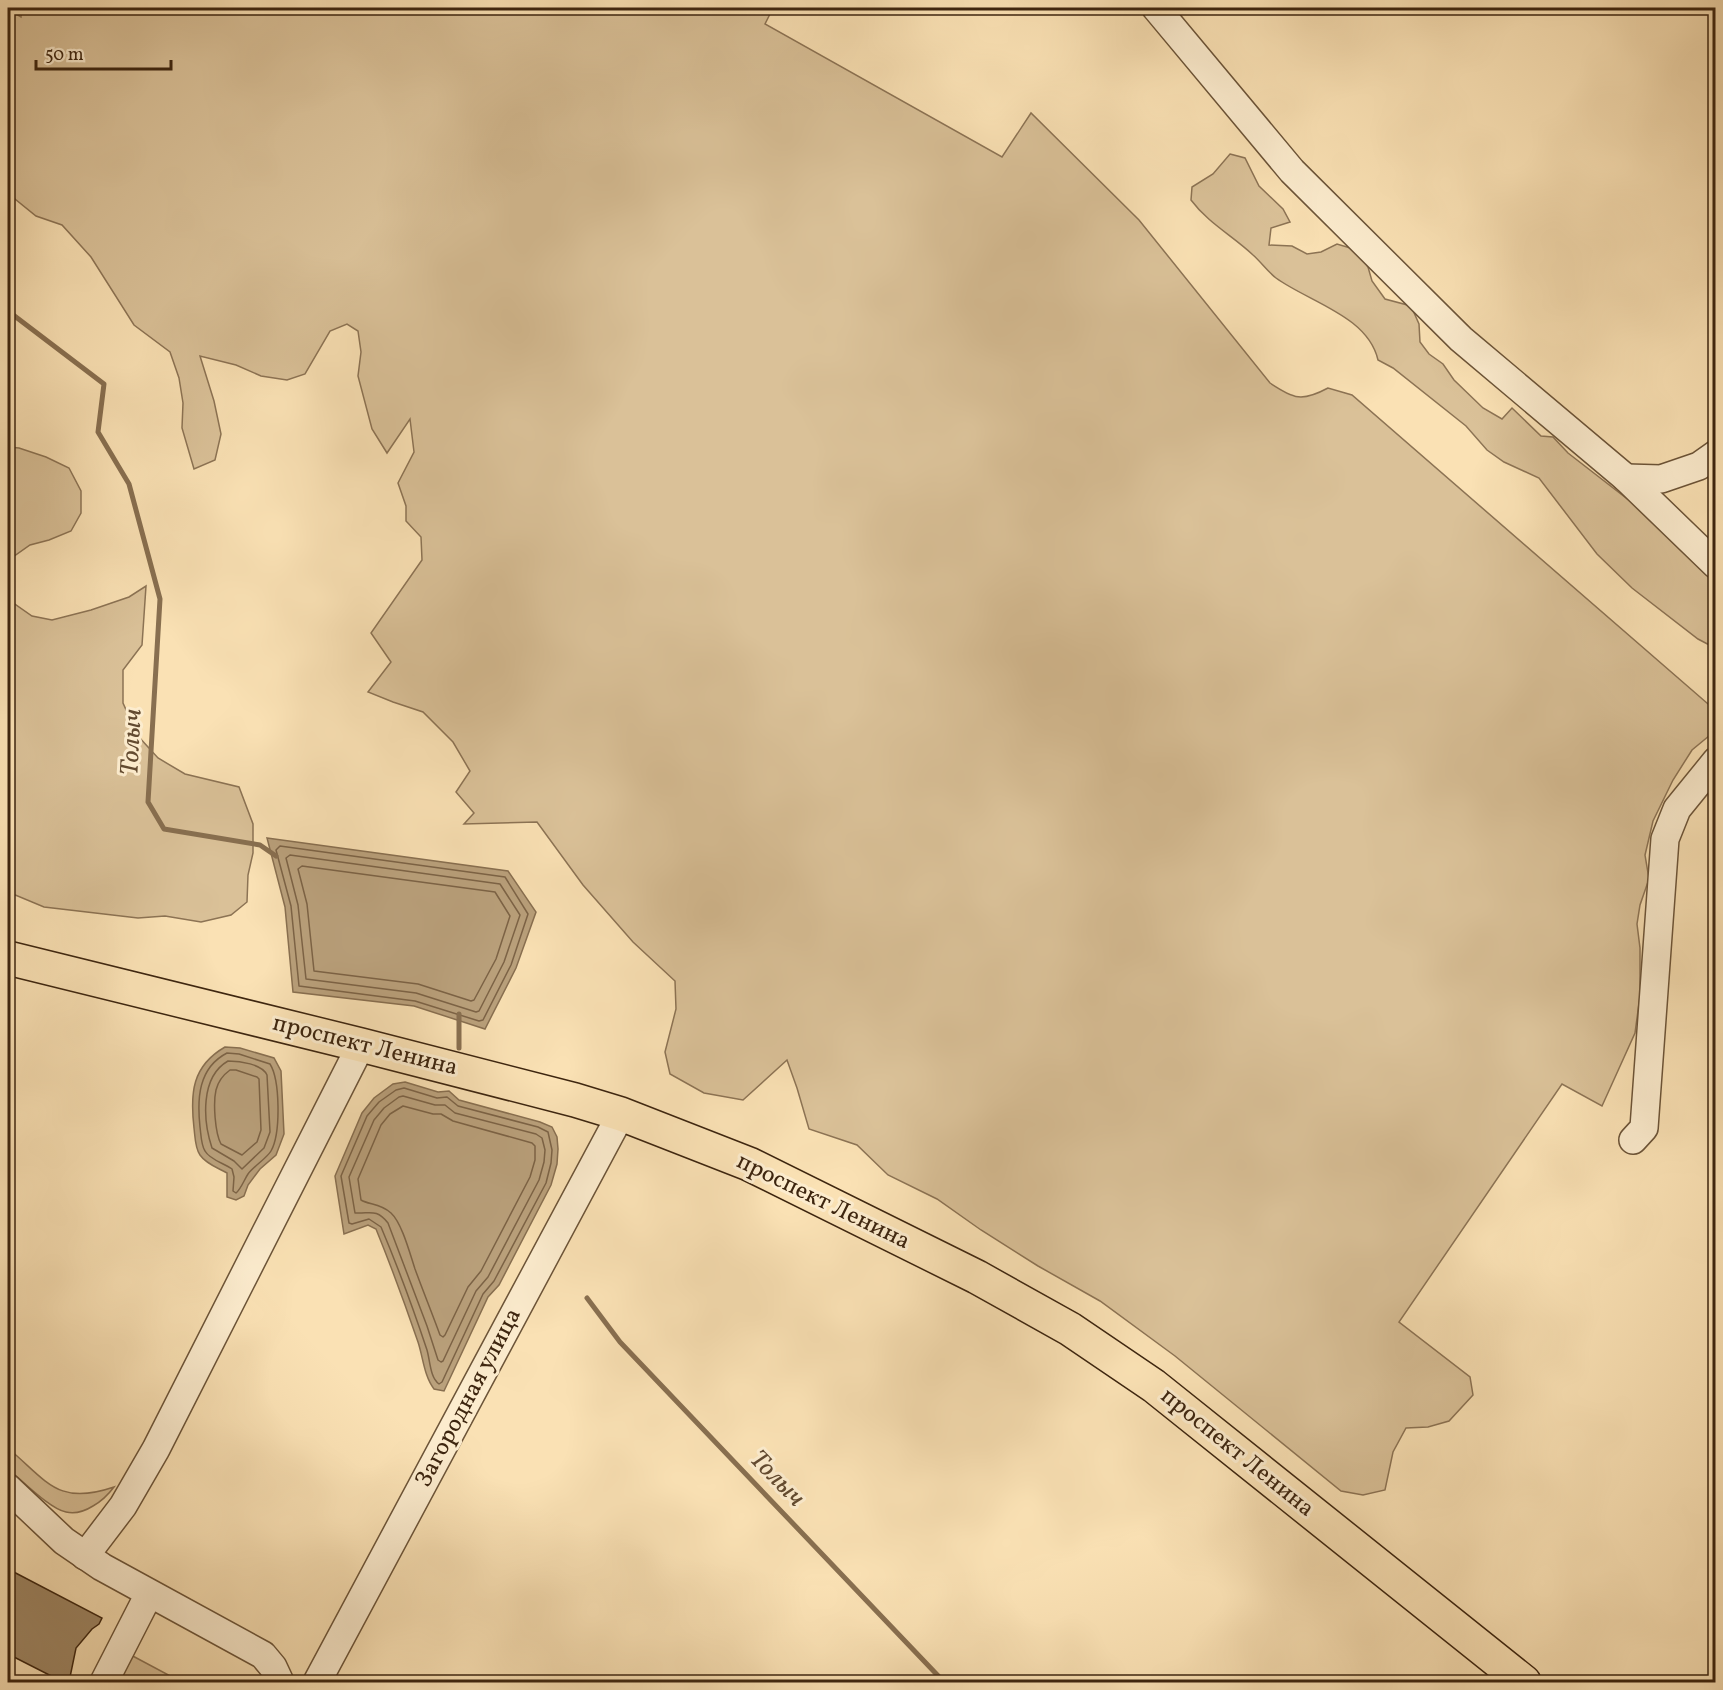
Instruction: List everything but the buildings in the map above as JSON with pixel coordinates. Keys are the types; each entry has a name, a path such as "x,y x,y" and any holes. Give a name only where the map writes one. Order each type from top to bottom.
{"main road":[{"name":"проспект Ленина","path":"8,958 575,1100 621,1114 749,1164 977,1277 1070,1329 1154,1386 1524,1683"}],"street":[{"path":"1156,8 1292,171 1461,339 1626,478 1716,565"},
{"path":"1626,478 1661,479 1699,466 1716,454"},
{"path":"1633,1140 1644,1128 1665,839 1677,809 1716,761"},
{"path":"85,1556 123,1506 156,1449 361,1045"},
{"name":"Загородная улица","path":"316,1683 621,1114"},
{"path":"8,1488 64,1541 85,1556 149,1594 263,1655 273,1667 280,1683"},
{"path":"104,1683 149,1594"}],"shaded area":[{"path":"22,8 773,8 765,24 1002,157 1031,113 1139,220 1270,383 1298,397 1305,397 1328,388 1352,395 1715,710 1715,731 1692,750 1673,780 1653,821 1645,855 1649,879 1640,905 1637,924 1640,948 1640,996 1635,1033 1602,1106 1562,1084 1399,1322 1470,1377 1473,1395 1449,1421 1428,1427 1406,1428 1393,1452 1385,1490 1363,1495 1341,1491 1175,1356 1100,1301 1038,1266 937,1199 888,1175 857,1145 809,1129 787,1060 743,1100 704,1093 670,1074 665,1052 676,1009 675,981 633,942 583,885 537,822 464,824 474,813 456,792 470,771 453,742 423,712 368,692 391,662 371,633 422,560 421,537 406,521 406,506 398,483 414,452 410,419 387,453 372,429 358,376 361,352 358,331 347,324 330,331 305,374 287,380 261,376 236,365 200,356 214,401 221,434 215,460 194,469 182,428 183,403 179,378 170,352 134,325 91,257 62,225 36,216 15,199 8,186 8,9 21,17"},
{"path":"1230,154 1245,158 1259,186 1283,209 1290,222 1271,228 1269,245 1292,246 1307,254 1321,252 1337,244 1357,250 1368,267 1372,281 1385,299 1411,306 1419,324 1420,342 1483,408 1502,419 1512,408 1541,436 1553,437 1568,453 1661,525 1715,580 1715,648 1698,639 1632,588 1597,554 1539,478 1504,462 1487,450 1466,426 1393,368 1378,360 1372,345 1350,321 1276,278 1198,208 1191,200 1192,187 1213,174"},
{"path":"8,447 19,448 46,457 69,468 81,491 81,513 71,531 30,545 13,557 8,573"},
{"path":"146,586 142,645 123,670 123,703 138,736 158,758 185,774 239,787 253,824 253,853 248,875 247,902 231,915 201,922 165,916 138,918 44,907 8,892 8,589 12,602 32,616 52,620 129,597"},
{"path":"9,1449 45,1481 66,1492 79,1494 114,1487 102,1500 80,1512 60,1510 9,1470"},
{"path":"129,1654 176,1679 174,1682 118,1682"}],"water":[{"path":"267,838 508,871 536,912 516,968 485,1029 414,1006 293,992 285,907"},
{"path":"225,1047 240,1048 274,1058 281,1071 284,1134 276,1155 260,1169 248,1185 244,1196 236,1200 227,1197 227,1173 209,1163 198,1152 193,1115 193,1092 200,1072 214,1054"},
{"path":"405,1082 438,1092 449,1091 459,1100 540,1122 552,1127 557,1137 557,1164 551,1185 499,1285 488,1297 444,1391 434,1389 428,1378 420,1348 376,1229 368,1225 344,1234 335,1176 362,1113 374,1098 393,1084"}],"waterway":[{"name":"Толыч","path":"8,311 104,384 98,432 129,484 160,599 148,802 164,829 260,845 276,856"},
{"name":"Толыч","path":"459,1014 459,1048"},
{"name":"Толыч","path":"587,1298 620,1342 944,1682"}]}
